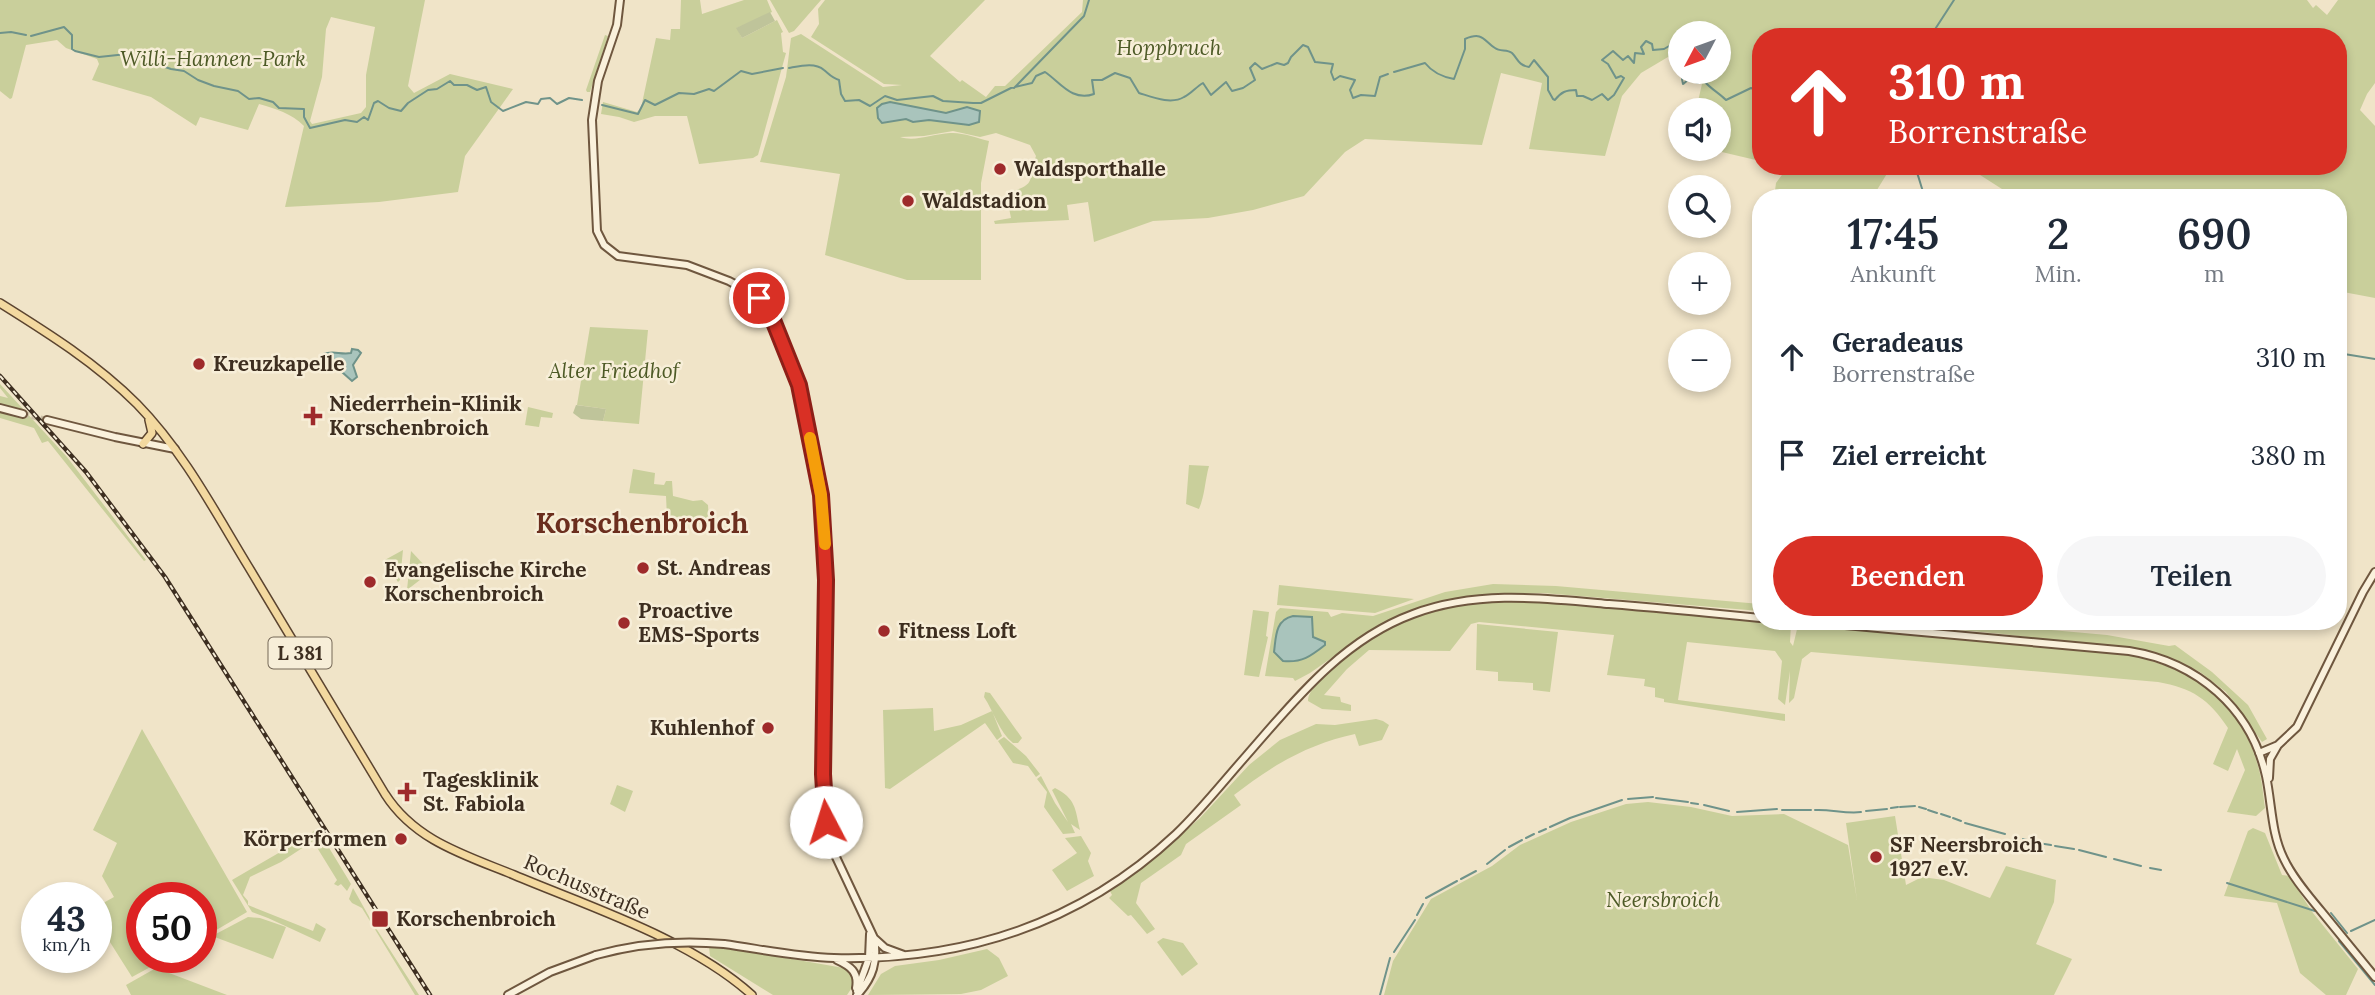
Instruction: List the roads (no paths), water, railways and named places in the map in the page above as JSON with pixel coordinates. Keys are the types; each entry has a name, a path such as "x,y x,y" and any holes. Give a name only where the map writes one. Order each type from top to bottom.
{"main road":[{"path":"620,0 616,29 594,100 592,156 598,236 604,245 622,257 691,266 736,284 759,298 777,329 803,401 821,495 826,580 824,811 835,855 874,938 869,979 855,995"},
{"name":"L 381","path":"0,303 88,361 117,384 175,449"},
{"path":"0,408 23,414"},
{"path":"143,443 151,437 152,432 145,413"},
{"path":"47,420 175,449"},
{"name":"Rochusstraße","path":"175,449 388,799 404,819 439,844 681,948 728,976 752,995"},
{"path":"2347,624 2375,572"},
{"path":"508,995 550,972 596,955 661,943 723,944 832,958 909,956 947,951 1005,936 1055,915 1109,886 1156,851 1183,827 1325,670 1370,634 1411,614 1470,599 1519,597 1752,617"},
{"path":"1900,630 2121,650 2162,658 2196,674 2219,692 2243,722 2259,753 2279,850 2290,871 2375,977"},
{"path":"2259,753 2289,737 2300,723 2344,630"},
{"path":"2268,790 2270,759 2278,745"},
{"path":"866,919 873,958"},
{"path":"874,938 887,949 909,956"},
{"path":"832,958 846,964 855,972 855,995"}],"water":[{"path":"890,102 946,113 967,107 980,111 979,122 969,125 929,120 913,122 906,119 882,123 878,118 877,108"},
{"path":"352,349 361,353 353,365 357,377 352,381 342,372 343,364 334,362 332,369 328,368 329,362 323,354 351,353"},
{"path":"1293,616 1312,617 1313,637 1325,642 1325,645 1306,658 1283,661 1274,652 1276,635 1283,621"}],"waterway":[{"path":"1014,88 1084,16 1089,0"},
{"path":"1936,28 1954,0"},
{"path":"31,36 64,27 72,35 72,49 75,51 99,57 127,54 184,71 214,86 238,91 249,99 259,98 273,102 279,108 304,109 304,117 310,128 345,120 357,122 364,117 368,120 374,103 378,101 401,111 428,90 437,89 450,81 454,85 467,85 477,90 486,87 491,102 503,111 526,102 538,104 541,99 550,98 557,104 569,98 582,100"},
{"path":"0,33 26,35"},
{"path":"1394,72 1425,63 1438,74 1454,79 1465,49 1465,39 1480,36 1497,49 1512,53 1525,66 1529,67 1534,60 1548,77 1548,90 1553,99 1569,90 1576,90 1577,96 1592,100 1602,94 1608,100 1624,78 1616,78 1608,64 1602,60 1613,51 1623,60 1628,56 1634,63 1635,53 1644,54 1641,47 1646,41 1652,44 1653,50 1668,47"},
{"path":"789,68 816,66 839,80 845,101 859,100 870,106 885,96 897,100 933,96 943,101 981,103 1011,88 1032,83 1036,76 1045,72 1067,90 1086,96 1094,94 1092,80 1102,80 1115,73 1130,78 1139,93 1162,100 1187,96 1203,83 1211,95 1226,82 1232,91 1243,88 1255,80 1250,68 1255,63 1262,69 1277,63 1284,65 1303,45 1308,47 1315,62 1333,64 1331,72 1334,80 1340,76 1355,80 1350,90 1353,98 1361,95 1375,96 1380,77 1388,74"},
{"path":"602,105 638,114 645,100 655,105 679,93 694,94 709,89 714,91 741,71 752,74 783,68"},
{"path":"1707,84 1726,100 1752,88"},
{"path":"1917,175 1923,189"},
{"path":"2347,354 2375,359"},
{"path":"1628,799 1653,797"},
{"path":"1656,798 1688,802"},
{"path":"1550,827 1622,800"},
{"path":"1691,803 1698,804"},
{"path":"1704,805 1729,811"},
{"path":"1900,807 1915,806"},
{"path":"1891,808 1898,807"},
{"path":"1919,807 1926,809"},
{"path":"1737,812 1777,809"},
{"path":"1866,811 1887,809"},
{"path":"1782,810 1811,810"},
{"path":"1815,810 1861,812"},
{"path":"1928,810 1937,813"},
{"path":"1941,814 1950,817"},
{"path":"1953,818 1961,821"},
{"path":"1965,823 2005,834"},
{"path":"1539,832 1546,829"},
{"path":"1526,838 1534,834"},
{"path":"2023,839 2035,842"},
{"path":"1509,847 1522,840"},
{"path":"2038,843 2051,845"},
{"path":"2055,846 2074,849"},
{"path":"1487,864 1505,850"},
{"path":"2079,850 2106,857"},
{"path":"2114,859 2141,866"},
{"path":"2150,868 2161,870"},
{"path":"1461,879 1476,871"},
{"path":"1426,898 1457,881"},
{"path":"2227,883 2315,911"},
{"path":"1417,915 1423,904"},
{"path":"2331,913 2347,933"},
{"path":"1394,952 1415,920"},
{"path":"2351,931 2375,920"},
{"path":"2339,941 2375,985"},
{"path":"1380,995 1390,958"}],"tunnel":[{"path":"23,414 47,420"}],"railway":[{"path":"0,376 86,472 165,577 430,995"}],"place":[{"name":"Waldsporthalle","path":"1000,169"},
{"name":"Waldstadion","path":"908,201"},
{"name":"Kreuzkapelle","path":"199,364"},
{"name":"Niederrhein-Klinik Korschenbroich","path":"313,416"},
{"name":"St. Andreas","path":"643,568"},
{"name":"Evangelische Kirche Korschenbroich","path":"370,582"},
{"name":"Proactive EMS-Sports","path":"624,623"},
{"name":"Fitness Loft","path":"884,631"},
{"name":"Kuhlenhof","path":"768,728"},
{"name":"Tagesklinik St. Fabiola","path":"407,792"},
{"name":"Körperformen","path":"401,839"},
{"name":"SF Neersbroich 1927 e.V.","path":"1876,857"},
{"name":"Korschenbroich","path":"380,919"}],"district":[{"name":"Korschenbroich","path":"642,523"}],"park label":[{"name":"Hoppbruch","path":"1169,48"},
{"name":"Willi-Hannen-Park","path":"213,59"},
{"name":"Alter Friedhof","path":"614,371"},
{"name":"Neersbroich","path":"1663,900"}]}
